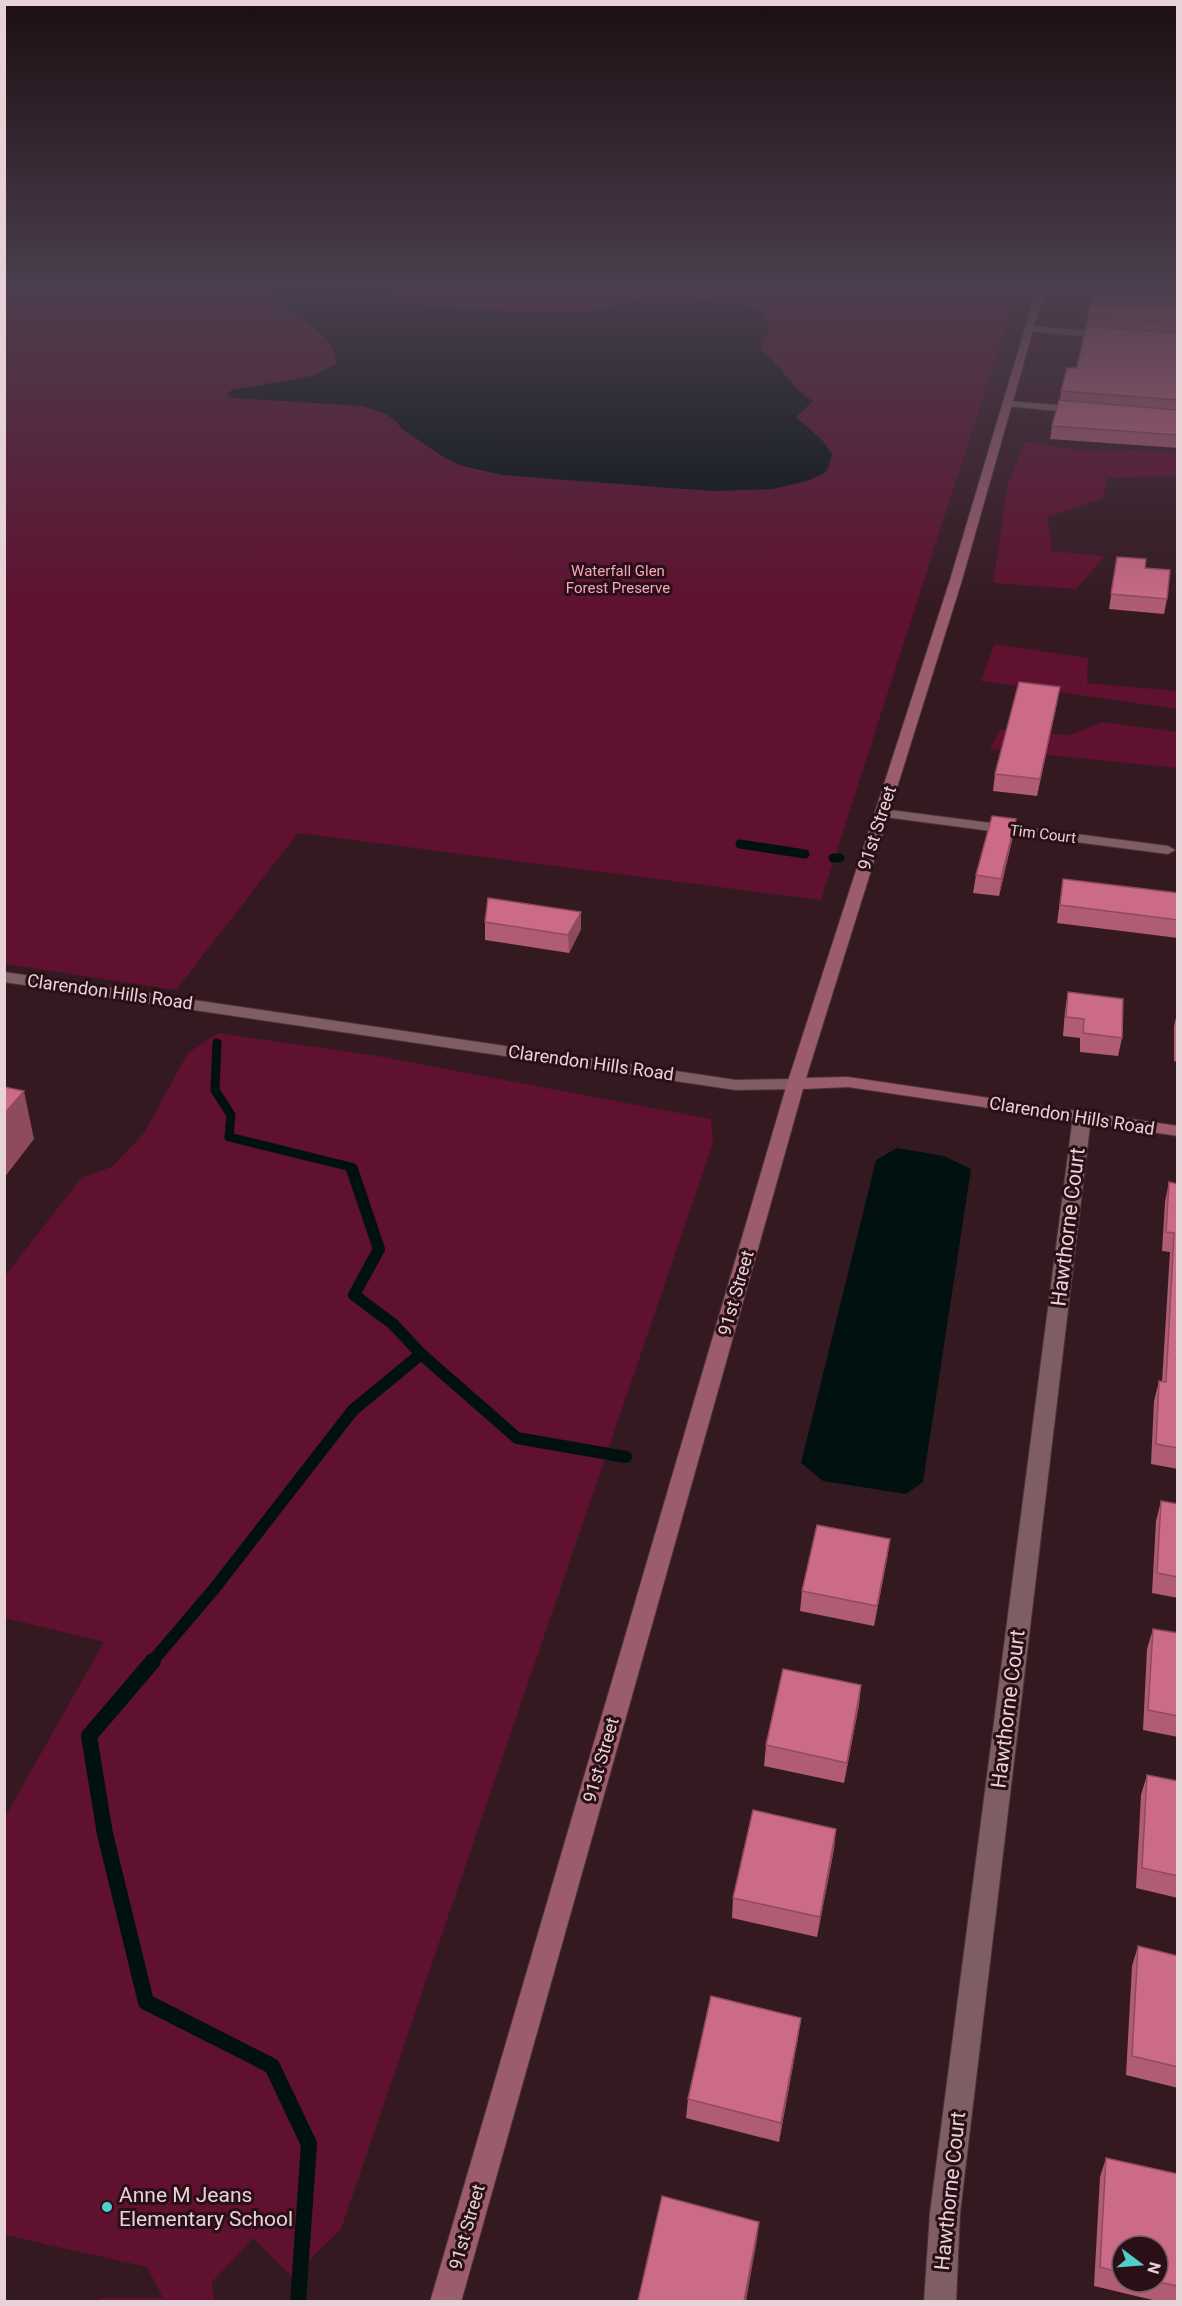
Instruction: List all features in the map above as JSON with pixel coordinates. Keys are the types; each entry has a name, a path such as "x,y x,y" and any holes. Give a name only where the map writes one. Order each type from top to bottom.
{"main road":[{"name":"91st Street","path":"445,2301 796,1084 956,580 1010,396"},
{"name":"Clarendon Hills Road","path":"796,1084 848,1082 1178,1131"}],"street":[{"path":"1008,404 1087,411"},
{"name":"Tim Court","path":"882,813 1168,850"},
{"name":"Clarendon Hills Road","path":"4,976 736,1084 796,1084"},
{"name":"Hawthorne Court","path":"940,2301 945,2213 1082,1117"}],"green space":[{"name":"Waterfall Glen Forest Preserve","path":"4,396 983,396 821,900 298,833 176,990 5,964"},
{"path":"1025,442 1087,451 1137,450 1177,453 1177,476 1108,478 1103,498 1047,517 1052,551 1105,556 1076,589 993,583 1008,483"},
{"path":"994,644 1088,658 1087,683 1177,691 1177,709 981,681"},
{"path":"1103,722 1177,732 1177,768 990,749 1000,730 1070,735"},
{"path":"218,1033 372,1055 711,1119 713,1143 341,2229 292,2277 253,2238 212,2282 214,2301 99,2301 102,2298 163,2298 147,2267 5,2235 5,1817 104,1642 5,1618 5,1276 82,1177 112,1167 144,1133 188,1053"}],"shaded area":[{"path":"229,396 805,396 813,401 796,417 823,441 832,454 828,469 823,474 807,481 773,489 715,491 502,475 463,466 443,457 401,428 397,422 384,413 362,406 233,398"},
{"path":"897,1148 944,1156 971,1169 923,1482 906,1494 823,1481 801,1463 876,1160"}],"building":[{"path":"1121,396 1178,396 1178,400"},
{"path":"1059,400 1178,410 1178,435 1052,426"},
{"path":"1117,557 1146,559 1145,568 1170,570 1167,599 1111,594"},
{"path":"1019,682 1060,687 1040,779 995,774"},
{"path":"992,816 1016,819 1001,879 976,875"},
{"path":"1063,879 1178,893 1178,920 1060,905"},
{"path":"488,898 581,912 568,935 485,922"},
{"path":"1068,992 1123,999 1122,1038 1083,1033 1084,1019 1066,1017"},
{"path":"4,1087 24,1091 4,1114"},
{"path":"1169,1182 1178,1184 1178,1448 1156,1444 1159,1381 1166,1382 1174,1233 1166,1232"},
{"path":"1161,1501 1178,1504 1178,1577 1157,1573"},
{"path":"817,1525 890,1539 877,1606 802,1591"},
{"path":"1153,1629 1178,1633 1178,1716 1148,1710"},
{"path":"783,1669 861,1685 847,1763 766,1745"},
{"path":"1147,1775 1178,1781 1178,1876 1142,1868"},
{"path":"753,1810 836,1829 820,1917 733,1898"},
{"path":"1138,1946 1178,1956 1178,2067 1132,2056"},
{"path":"711,1996 801,2018 781,2123 688,2099"},
{"path":"1106,2158 1178,2174 1178,2286 1170,2284 1170,2234 1110,2234 1110,2270 1100,2267"},
{"path":"662,2196 759,2222 744,2301 638,2301"}],"waterway":[{"path":"740,844 805,854"},
{"path":"833,858 840,858"},
{"path":"217,1043 215,1090 231,1115 229,1137 351,1167 352,1171"},
{"path":"352,1169 379,1249 354,1295 393,1324 421,1354"},
{"path":"151,1663 214,1589 353,1410 421,1354"},
{"path":"421,1354 517,1438 626,1457"},
{"path":"153,1661 89,1736 105,1834 146,2002 272,2066 309,2144 298,2302"}],"place":[{"name":"Anne M Jeans Elementary School","path":"107,2207"}]}
